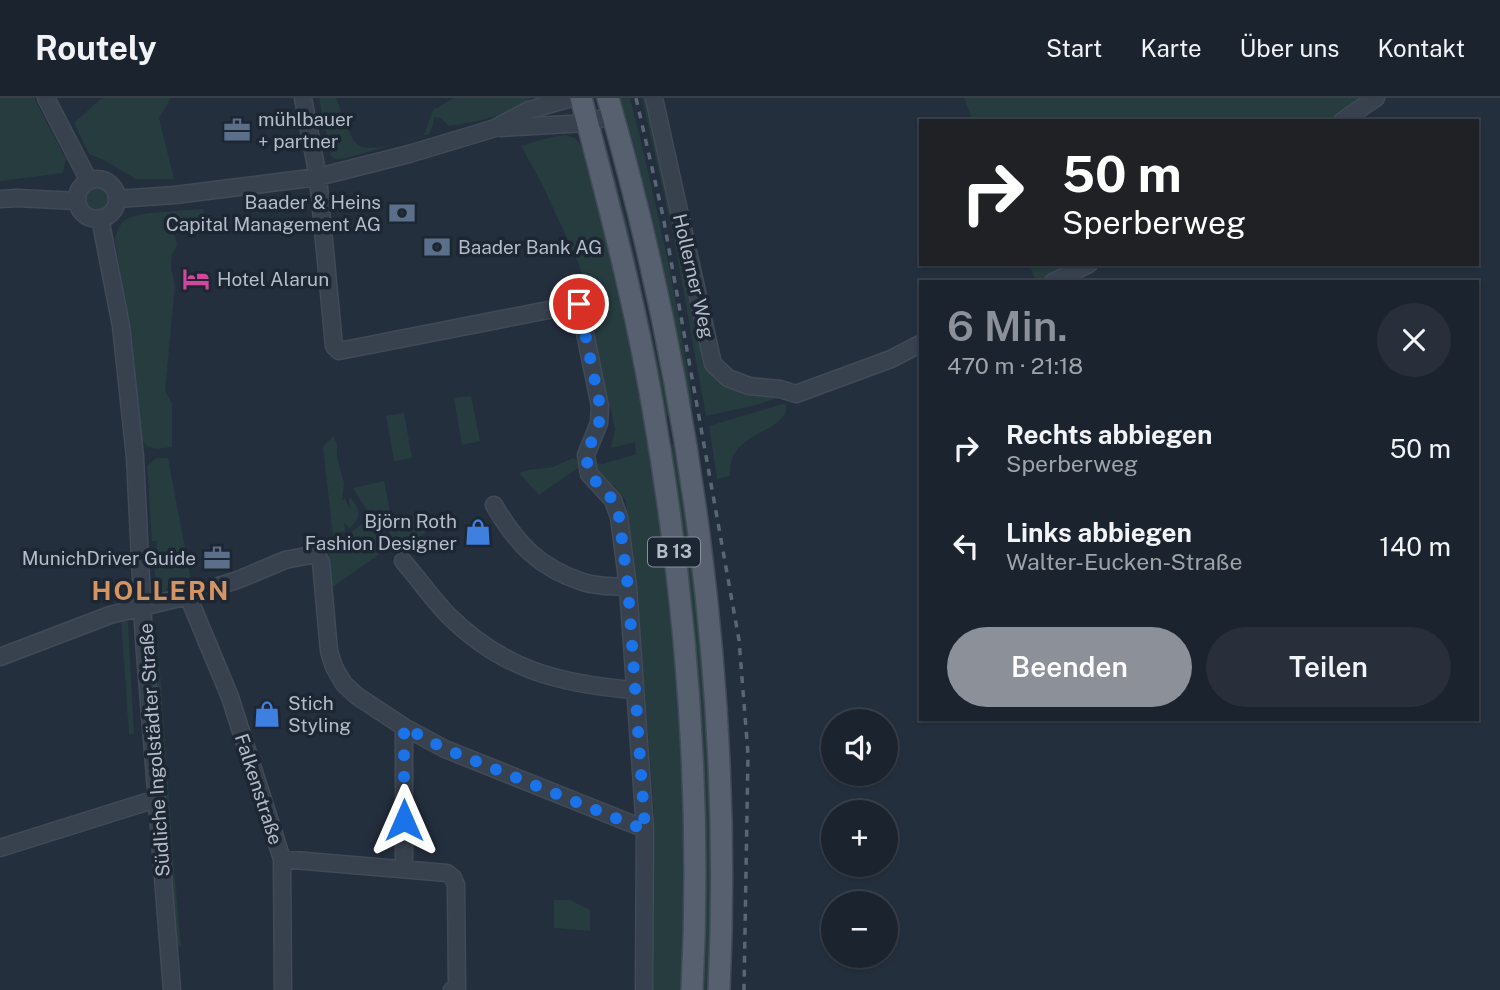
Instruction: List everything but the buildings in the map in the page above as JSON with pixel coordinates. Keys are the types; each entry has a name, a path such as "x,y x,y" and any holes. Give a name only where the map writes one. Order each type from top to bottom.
{"main road":[{"name":"B 13","path":"581,98 626,276 651,399 670,517 685,662 692,774 695,877 692,990"},
{"name":"B 13","path":"610,106 637,201 663,323 702,569 715,709 719,798 719,990"}],"street":[{"path":"46,98 89,181"},
{"path":"303,98 318,177 334,346 339,351 579,304 600,406 599,423 586,455 589,474 613,500 619,517 628,587 645,830 644,990"},
{"path":"495,128 534,104 572,98"},
{"name":"Hollerner Weg","path":"654,98 713,364 728,378 749,386 780,389 796,394 891,359 919,345"},
{"path":"1345,119 1376,98"},
{"path":"117,199 175,195 318,177 409,154 495,128 587,123 610,106"},
{"path":"102,179 113,187 117,199 114,210 100,218 88,216 77,201 79,189 89,181 102,179"},
{"path":"0,199 77,201"},
{"name":"Südliche Ingolstädter Straße","path":"100,218 121,326 135,457 156,799 172,990"},
{"path":"1057,280 1085,266"},
{"path":"494,505 510,533 541,561 586,583 628,587"},
{"path":"0,655 110,615 188,596 285,560 316,554 321,562 326,630 334,667 344,684 357,696 404,727 443,748 645,830"},
{"path":"403,561 448,615 470,635 516,663 573,683 634,690"},
{"name":"Falkenstraße","path":"188,596 230,697 282,859 284,990"},
{"path":"404,727 404,869"},
{"path":"0,848 156,799"},
{"path":"282,859 447,873 456,885 457,988 452,990"}],"green space":[{"path":"0,98 34,98 66,159 63,173 0,181"},
{"path":"102,98 171,98 159,118 174,179 136,179 89,154 74,123"},
{"path":"319,98 336,98 353,139 361,147 369,148 424,135 433,110 454,98 530,98 504,114 469,123 449,126 441,118 434,117 429,134 336,159 331,156"},
{"path":"618,98 630,98 640,136 673,289 693,406 689,406"},
{"path":"642,98 649,98 714,375 781,397 706,416 674,239"},
{"path":"964,98 1365,98 1332,119 972,119"},
{"path":"600,130 628,227 670,416 664,416"},
{"path":"565,135 575,138 588,155 637,371 667,567 683,764 684,990 652,990 654,812 626,501 614,485 600,480 593,463 603,464 636,454 635,442 611,448 615,429 579,264 521,146"},
{"path":"97,186 108,193 109,198 102,209 97,210 86,203 85,198 92,187"},
{"path":"203,209 205,218 201,220 173,223 177,246 172,254 171,268 175,286 165,391 172,403 172,447 152,448 142,441 129,327 115,239 121,224 132,217"},
{"path":"1030,266 1069,266 1045,280 1035,280"},
{"path":"471,396 480,441 462,445 454,398"},
{"path":"786,403 786,412 781,419 737,449 731,461 730,476 717,479 709,426"},
{"path":"404,413 412,458 394,461 386,416"},
{"path":"333,436 344,483 342,500 345,499 350,509 351,498 358,513 350,528 344,523 345,531 333,536 323,447"},
{"path":"674,444 694,582 706,722 712,837 710,990 701,990 669,445"},
{"path":"156,458 168,458 192,585 178,590 177,585 166,588 167,593 164,594 156,588 153,552 157,551 157,541 152,541 147,466"},
{"path":"573,458 577,460 578,468 539,495 519,473 553,467"},
{"path":"384,481 390,511 367,510 353,488"},
{"path":"439,515 437,524 399,552 385,522"},
{"path":"378,518 392,545 327,591 331,567 328,550 367,520"},
{"path":"121,618 127,620 128,624 134,734 129,734"},
{"path":"154,644 158,644 181,947 176,943 155,688"},
{"path":"554,900 570,900 590,910 590,931 554,928"}],"railway":[{"path":"636,98 663,216 739,640 748,754 744,990"}],"place":[{"name":"mühlbauer + partner","path":"237,130"},
{"name":"Baader & Heins Capital Management AG","path":"402,213"},
{"name":"Baader Bank AG","path":"437,247"},
{"name":"Hotel Alarun","path":"196,279"},
{"name":"Björn Roth Fashion Designer","path":"478,532"},
{"name":"MunichDriver Guide","path":"217,558"},
{"name":"Stich Styling","path":"267,714"}],"district":[{"name":"HOLLERN","path":"161,591"}],"route":[{"path":"404,820 404,727 443,748 645,830 628,587 619,517 613,500 589,474 586,455 599,423 600,406 579,304"}]}
